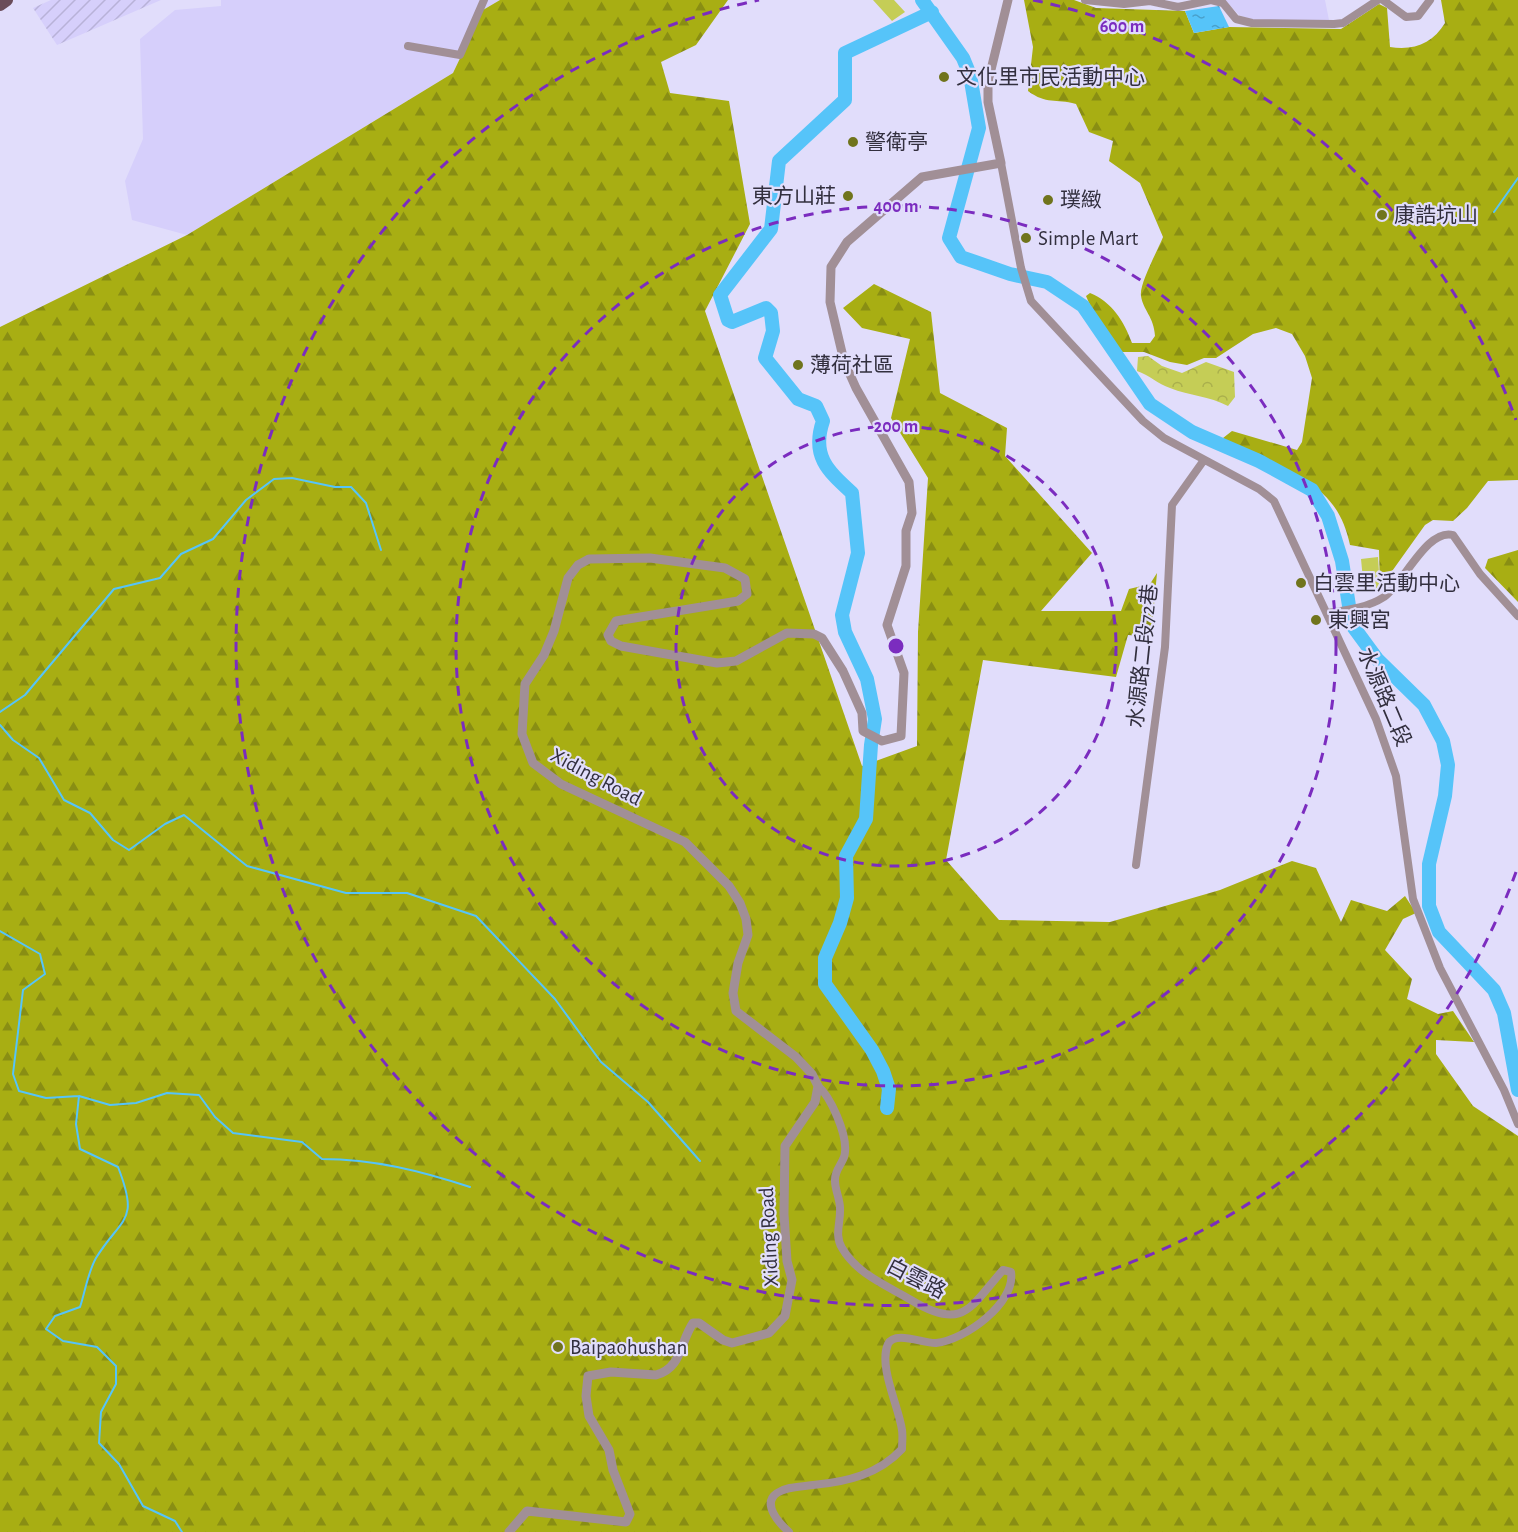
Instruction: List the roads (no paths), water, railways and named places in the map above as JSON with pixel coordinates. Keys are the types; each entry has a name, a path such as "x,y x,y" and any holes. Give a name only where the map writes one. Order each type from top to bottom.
{"main road":[{"path":"0,5 7,0"}],"street":[{"path":"408,46 460,55 484,0"},
{"path":"1001,164 988,102 988,82 1008,0"},
{"path":"1085,0 1125,4 1150,1 1178,7 1211,0 1223,3 1236,19 1252,23 1334,24 1343,23 1378,0"},
{"path":"1383,0 1406,17 1418,16 1430,0"},
{"name":"Xiding Road","path":"509,1532 527,1511 626,1522 630,1514 613,1470 609,1450 589,1416 586,1396 588,1376 611,1371 656,1375 664,1373 675,1363 693,1323 699,1323 723,1340 732,1342 769,1333 785,1316 792,1280 787,1261 784,1214 785,1146 815,1101 818,1086 812,1074 796,1057 736,1011 733,993 738,963 748,935 746,919 740,903 729,886 685,842 561,783 532,763 522,734 525,684 544,655 554,631 568,578 578,565 588,559 650,558 715,567 745,579 747,594 738,601 616,621 608,635 611,641 621,646 717,663 736,661 787,633 814,634 822,638 843,671 862,713 863,731 882,741 901,736 903,673 887,625 906,566 906,531 912,513 909,482 856,388 844,361 830,302 831,267 847,242 922,177 1001,164"},
{"name":"水源路二段","path":"1001,164 1021,268 1031,301 1143,420 1164,438 1259,489 1274,501 1330,612 1376,719 1394,769 1413,899 1440,968 1504,1090 1518,1124"},
{"name":"水源路二段72巷","path":"1136,865 1165,647 1172,504 1204,460"},
{"path":"1330,612 1362,607 1385,596 1431,539 1446,533 1453,535 1480,574 1518,616"},
{"name":"白雲路","path":"789,1532 779,1523 772,1510 771,1501 775,1494 794,1487 845,1481 876,1470 891,1461 902,1449 903,1430 886,1360 888,1345 893,1339 901,1337 937,1343 963,1335 1003,1299 1012,1279 1011,1272 1003,1270 986,1294 964,1312 936,1314 860,1271 841,1246 837,1230 840,1210 835,1183 836,1170 846,1154 845,1145 827,1094 818,1086"}],"water":[{"path":"1219,6 1229,27 1194,33 1185,11"}],"waterway":[{"path":"922,0 963,58 970,75 979,128 949,238 961,257 1010,274 1047,282 1083,306 1150,404 1192,432 1259,461 1312,490 1328,516 1342,561 1352,625 1377,659 1424,705 1443,741 1448,765 1445,796 1429,864 1429,906 1439,932 1494,990 1504,1013 1518,1090"},
{"path":"887,1108 889,1089 883,1071 872,1050 825,984 825,958 840,923 847,898 846,856 866,819 875,719 867,679 845,632 842,615 858,553 852,493 824,462 819,444 823,421 816,406 798,399 765,358 773,331 771,313 766,308 732,322 728,320 720,295 771,229 779,161 845,100 845,53 932,12"},
{"path":"1494,212 1518,178"},
{"path":"0,712 25,695 114,589 160,578 181,554 213,539 246,500 274,479 292,478 335,487 351,487 366,503 381,550"},
{"path":"0,725 13,740 39,758 64,800 90,813 113,840 129,850 165,824 184,815 247,866 346,893 407,893 476,916 555,999 601,1062 648,1102 700,1161"},
{"path":"0,931 40,954 45,974 23,990 13,1074 19,1091 46,1098 79,1096 110,1105 136,1103 167,1093 199,1095 215,1117 233,1133 302,1142 322,1159 360,1161 397,1167 470,1187"},
{"path":"79,1096 76,1124 80,1149 118,1167 128,1199 128,1209 120,1226 105,1244 93,1264 80,1307 55,1316 46,1329 63,1341 97,1347 116,1366 116,1384 101,1412 99,1443 119,1464 143,1506 175,1521 182,1532"}],"place":[{"name":"文化里市民活動中心","path":"944,77"},
{"name":"警衛亭","path":"853,142"},
{"name":"東方山莊","path":"848,196"},
{"name":"璞緻","path":"1048,200"},
{"name":"康誥坑山","path":"1382,215"},
{"name":"Simple Mart","path":"1026,238"},
{"name":"薄荷社區","path":"798,365"},
{"name":"白雲里活動中心","path":"1301,583"},
{"name":"東興宮","path":"1316,620"},
{"name":"Baipaohushan","path":"558,1347"}]}
